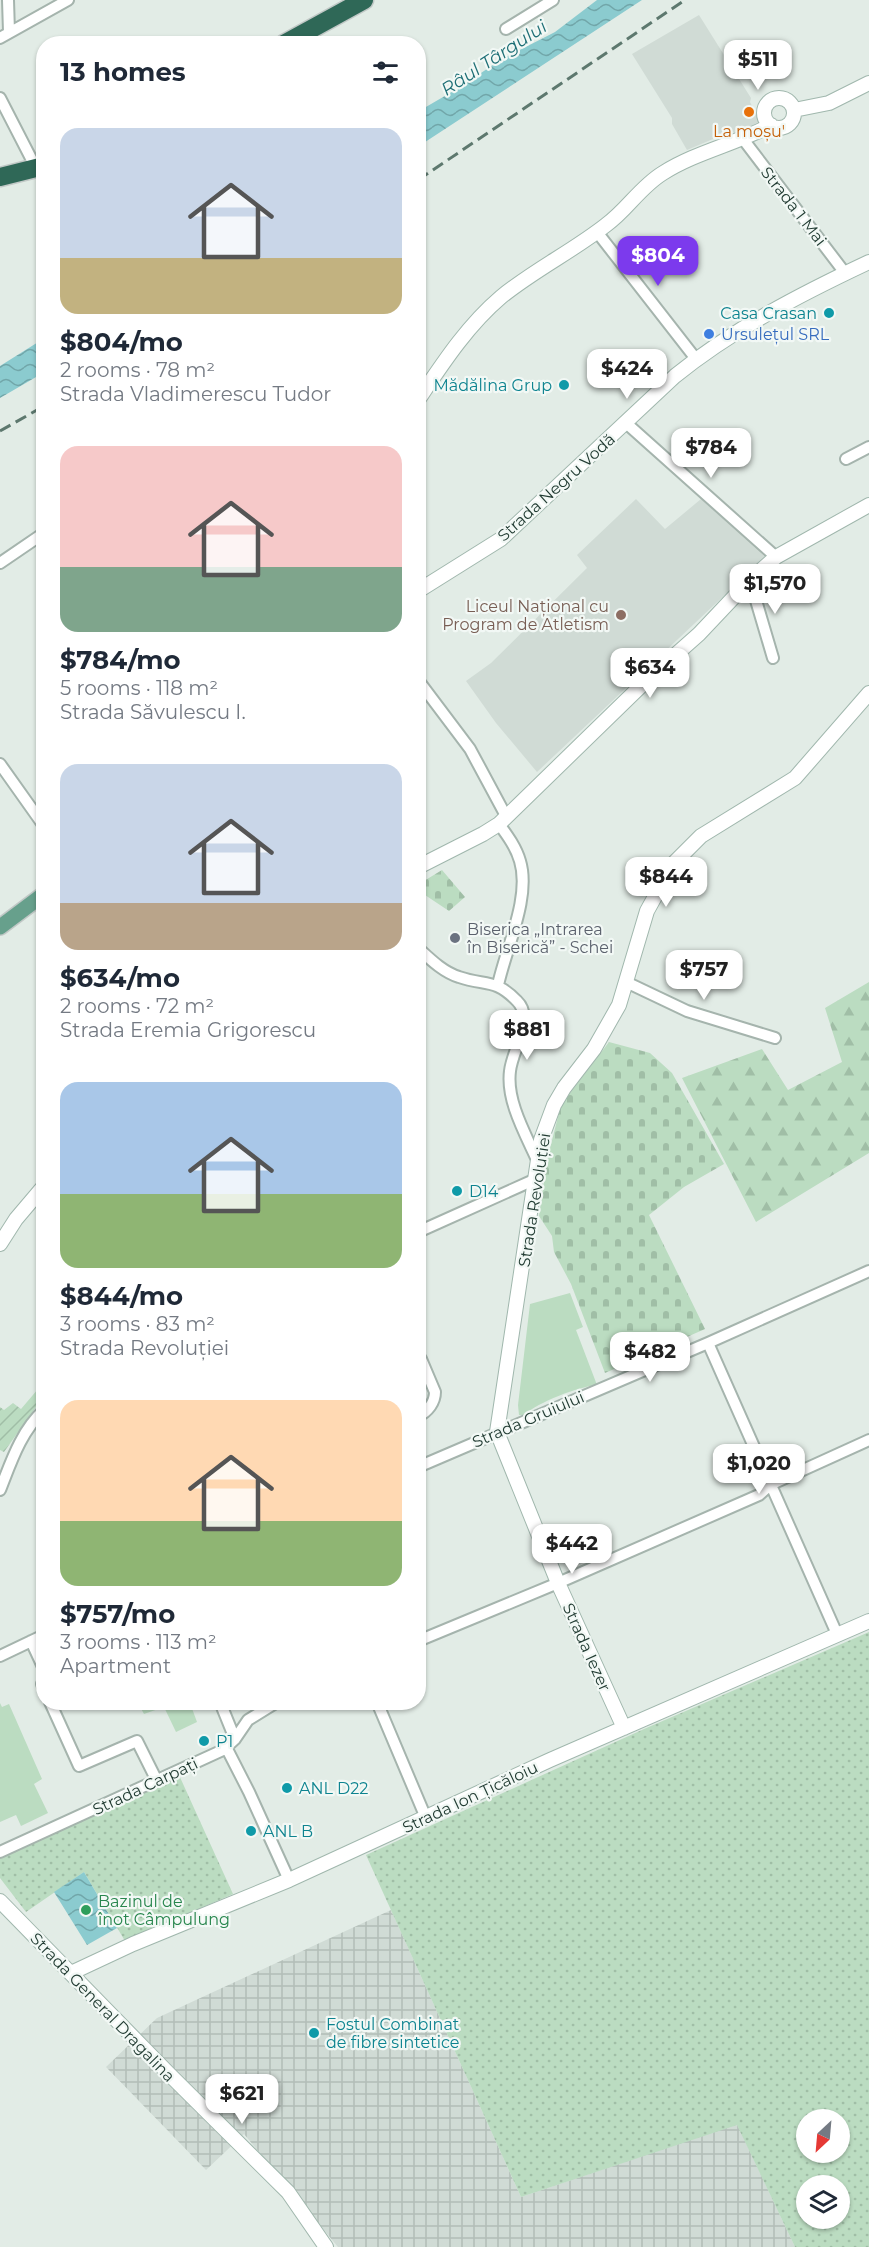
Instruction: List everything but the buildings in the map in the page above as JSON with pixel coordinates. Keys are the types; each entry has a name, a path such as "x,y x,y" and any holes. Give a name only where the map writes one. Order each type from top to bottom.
{"highway":[{"path":"299,36 364,0"},
{"path":"0,177 36,173"}],"main road":[{"path":"0,927 36,900"}],"street":[{"path":"5,35 8,0"},
{"path":"5,35 68,0"},
{"path":"506,29 553,0"},
{"path":"794,110 829,103 869,83"},
{"path":"0,98 36,163"},
{"path":"776,99 785,99 794,110 793,119 781,128 771,125 765,116 767,105 776,99"},
{"path":"426,388 453,348 499,299 612,221 641,190 664,172 771,125"},
{"name":"Strada 1 Mai","path":"743,139 845,273"},
{"path":"597,232 696,359"},
{"name":"Strada Negru Vodă","path":"426,586 501,539 696,359 736,332 869,262"},
{"path":"626,423 776,557"},
{"path":"846,459 869,447"},
{"path":"426,863 483,834 502,820 638,689 699,634 750,580 776,557 869,505"},
{"path":"0,563 36,538"},
{"path":"750,580 773,658"},
{"path":"426,691 470,749 515,849 523,877 523,895 503,959 498,985"},
{"name":"Strada Revoluției","path":"497,1432 541,1140 554,1105 606,1031 626,982 647,911 673,864 701,836 795,778 869,693"},
{"path":"0,764 36,815"},
{"path":"426,956 458,977 498,985 520,1004 524,1018 509,1071 516,1111 538,1162"},
{"path":"626,982 687,1011 775,1038"},
{"path":"426,1228 536,1179"},
{"path":"0,1244 36,1196"},
{"name":"Strada Gruiului","path":"426,1463 708,1343 869,1271"},
{"path":"708,1343 837,1634"},
{"path":"426,1370 435,1397 426,1413"},
{"path":"0,1490 15,1451 36,1420"},
{"name":"Strada Iezer","path":"497,1432 558,1583 624,1728"},
{"path":"426,1638 759,1495 770,1485 869,1440"},
{"name":"Strada Ion Țicăloiu","path":"71,1973 133,1944 289,1880 550,1760 869,1621"},
{"path":"0,1656 36,1639"},
{"path":"31,1641 36,1652"},
{"path":"54,1710 79,1766 137,1741 157,1781"},
{"path":"223,1710 235,1739"},
{"name":"Strada Carpați","path":"0,1852 226,1747 235,1739 248,1720 264,1710"},
{"path":"379,1710 426,1818"},
{"path":"226,1747 289,1880"},
{"name":"Strada General Dragalina","path":"0,1900 288,2192 326,2247"}],"shaded area":[{"path":"699,15 751,98 750,102 756,114 761,116 761,121 735,134 732,131 687,150 672,124 672,118 632,54"},
{"name":"Liceul Național cu Program de Atletism","path":"636,499 665,529 701,499 765,557 537,772 496,723 466,681 491,663 587,568 577,555"},
{"name":"Fostul Combinat de fibre sintetice","path":"391,1910 521,2197 737,2124 795,2247 338,2247 244,2134 206,2170 106,2067 157,2018"}],"green space":[{"path":"442,870 465,897 449,911 426,896 426,880"},
{"path":"869,982 869,1153 756,1222 682,1078 762,1049 788,1090 842,1062 825,1008"},
{"path":"609,1042 650,1053 672,1073 724,1164 684,1187 649,1215 705,1329 605,1373 571,1284 554,1252 552,1236 539,1216 547,1160 561,1105"},
{"path":"570,1293 583,1327 576,1330 597,1385 559,1396 524,1415 519,1415 518,1405 530,1304"},
{"path":"36,1391 36,1407 4,1452 0,1450 0,1407 4,1410 13,1403 21,1409"},
{"path":"869,1632 869,2247 795,2247 737,2125 521,2197 366,1855 644,1729"},
{"path":"0,1703 2,1707 9,1704 42,1779 34,1784 48,1813 21,1826 16,1815 0,1822"},
{"path":"142,1710 155,1710 144,1714"},
{"path":"165,1710 193,1710 197,1722 176,1732"},
{"path":"179,1775 233,1894 125,1941 84,1872 26,1912 0,1878 0,1856"}],"water":[{"path":"597,0 642,0 426,141 426,107 500,60 555,32"},
{"path":"36,343 36,377 0,398 0,366"},
{"name":"Bazinul de înot Câmpulung","path":"84,1872 117,1928 87,1945 54,1892"}],"railway":[{"path":"426,175 685,0"},
{"path":"0,431 36,411"}],"place":[{"name":"La moșu'","path":"749,112"},
{"name":"Casa Crasan","path":"829,313"},
{"name":"Ursulețul SRL","path":"709,334"},
{"name":"Mădălina Grup","path":"564,385"},
{"name":"Liceul Național cu Program de Atletism","path":"621,615"},
{"name":"Biserica „Intrarea în Biserică” - Schei","path":"455,938"},
{"name":"D14","path":"457,1191"},
{"name":"P1","path":"204,1741"},
{"name":"ANL D22","path":"287,1788"},
{"name":"ANL B","path":"251,1831"},
{"name":"Bazinul de înot Câmpulung","path":"86,1910"},
{"name":"Fostul Combinat de fibre sintetice","path":"314,2033"}],"water label":[{"name":"Râul Târgului","path":"494,58"}]}
